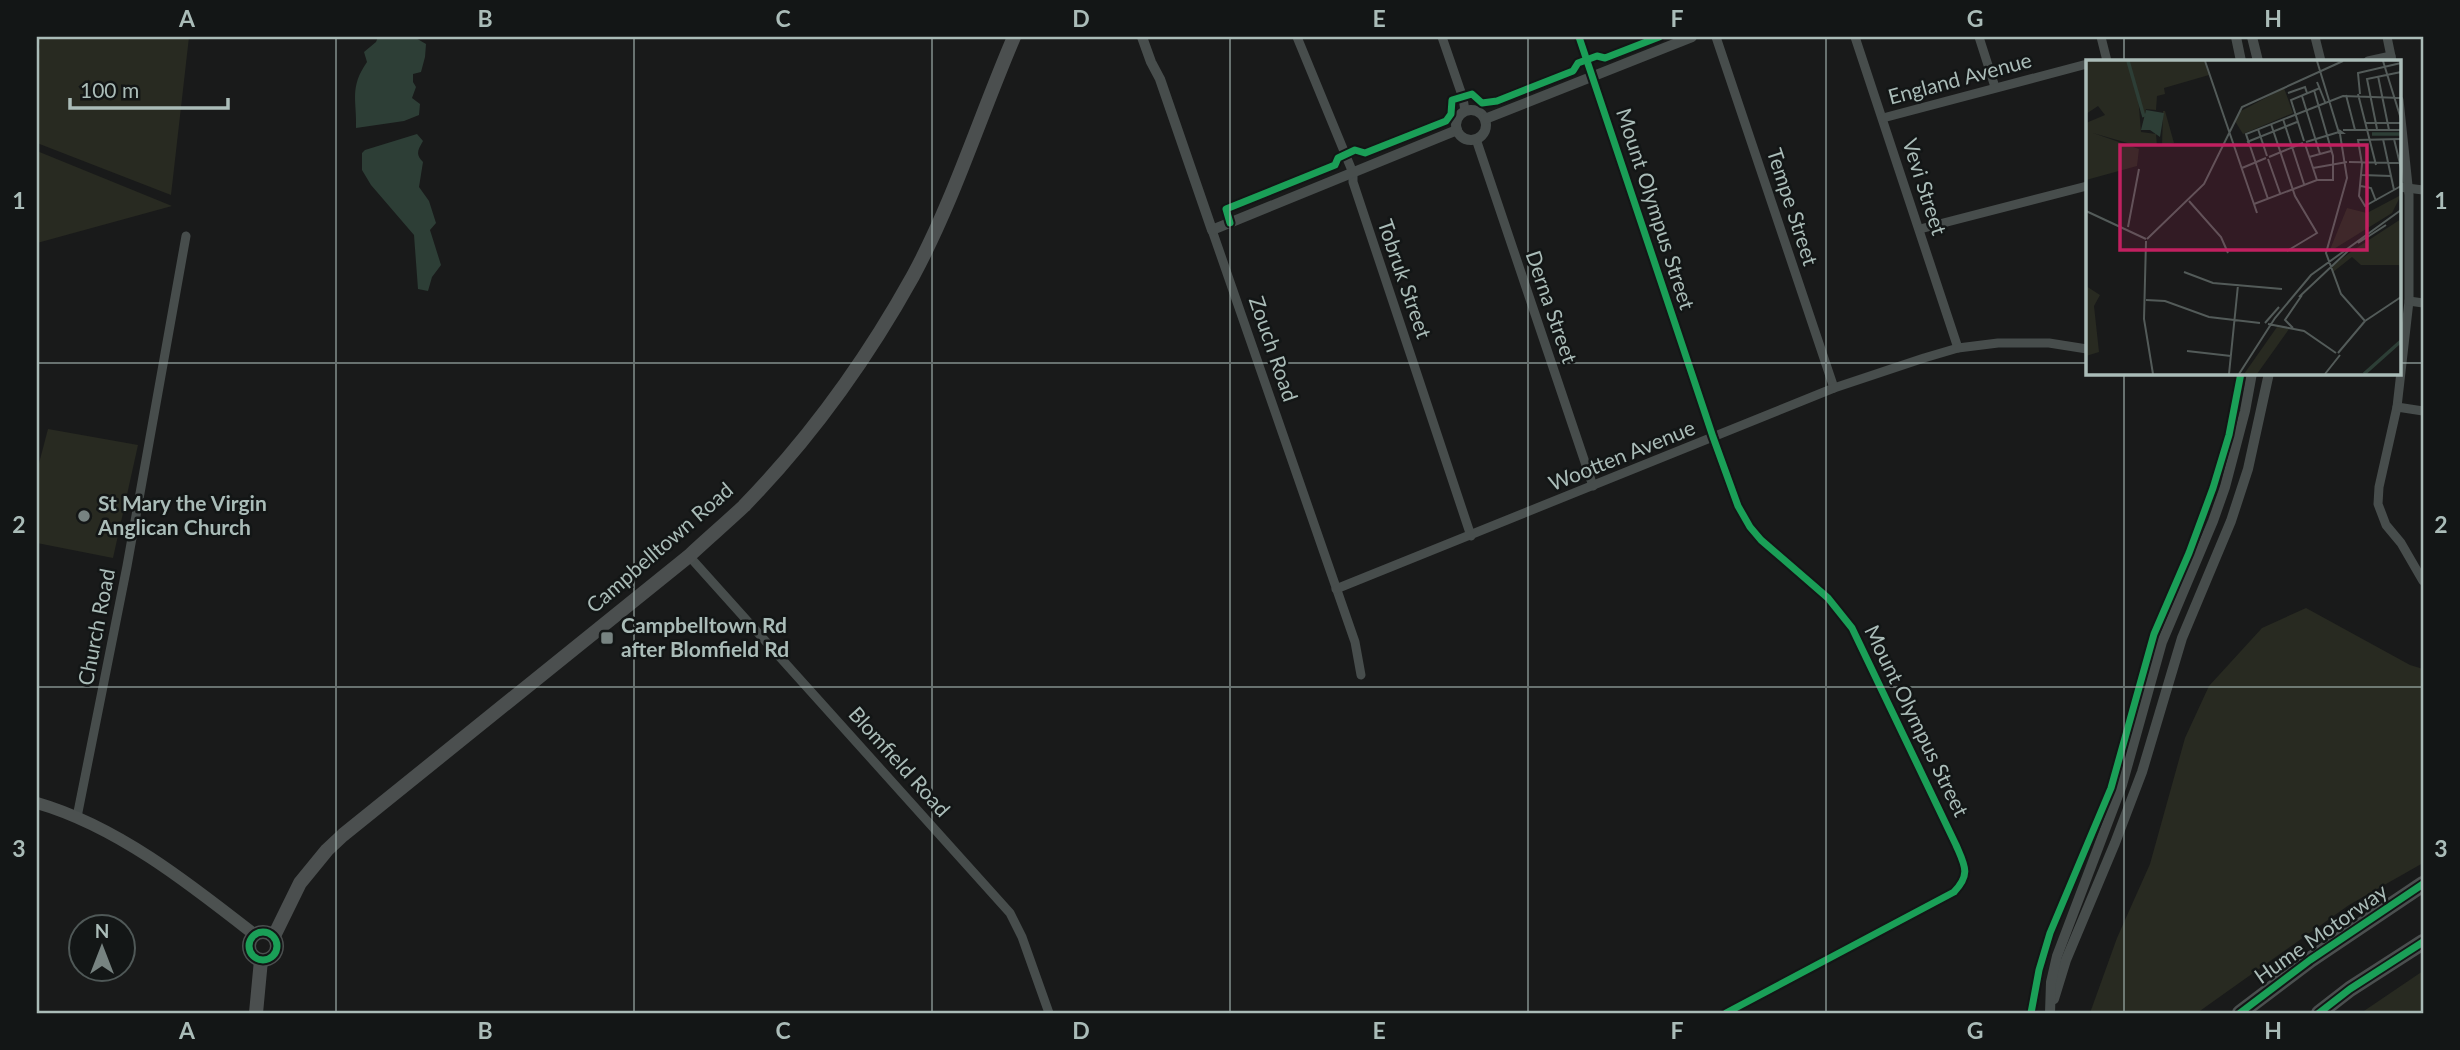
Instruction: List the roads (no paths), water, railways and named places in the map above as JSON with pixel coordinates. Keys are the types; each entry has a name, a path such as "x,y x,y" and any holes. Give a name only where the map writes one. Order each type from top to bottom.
{"highway":[{"name":"Hume Motorway","path":"2240,1013 2310,960 2423,884"},
{"path":"2319,1013 2350,989 2423,942"}],"main road":[{"name":"Campbelltown Road","path":"274,936 300,883 327,850 689,556 743,506 813,428 876,337 913,275 935,229 1014,37"},
{"path":"37,803 77,817 142,853 255,935"},
{"path":"262,932 274,936 278,945 274,955 261,960 256,958 249,949 250,940 255,935 262,932"},
{"path":"256,1013 261,960"}],"street":[{"name":"Zouch Road","path":"1142,37 1160,79 1355,642 1361,675"},
{"name":"Tobruk Street","path":"1297,37 1353,173 1353,182 1471,536"},
{"path":"1442,37 1463,98 1465,111 1457,121 1457,130 1463,137 1476,139 1484,133 1485,119 1479,112 1465,111"},
{"name":"Mount Olympus Street","path":"1579,37 1738,506 1750,527 1789,566 1828,598 1852,628 1956,845 1965,874 1964,881 1954,892 1726,1013"},
{"path":"1485,119 1692,37"},
{"name":"Tempe Street","path":"1716,37 1834,388"},
{"name":"Vevi Street","path":"1855,37 1958,348"},
{"path":"1979,37 1995,87"},
{"path":"2101,37 2104,60"},
{"path":"2236,37 2241,60"},
{"path":"2252,37 2258,60"},
{"path":"2315,37 2321,60"},
{"path":"2387,37 2391,59"},
{"name":"England Avenue","path":"1883,118 2086,64"},
{"path":"2400,118 2409,301 2397,407 2379,487 2378,504 2386,524 2401,543 2423,581"},
{"path":"1212,230 1457,130"},
{"name":"Derna Street","path":"1476,139 1592,486"},
{"path":"1920,229 2086,186"},
{"path":"2404,188 2423,190"},
{"name":"Church Road","path":"77,817 129,554 186,236"},
{"path":"2409,301 2423,303"},
{"name":"Wootten Avenue","path":"1336,589 1834,388 1958,348 2025,342 2086,349"},
{"path":"2051,1011 2050,982 2057,957 2122,785 2162,642 2221,498 2235,451 2252,374"},
{"path":"2051,1011 2066,960 2142,772 2182,638 2231,521 2248,469 2269,374"},
{"path":"2397,407 2423,411"},
{"name":"Blomfield Road","path":"689,556 1010,913 1022,937 1049,1013"}],"place":[{"name":"St Mary the Virgin Anglican Church","path":"84,516"},
{"name":"Campbelltown Rd after Blomfield Rd","path":"607,638"}]}
